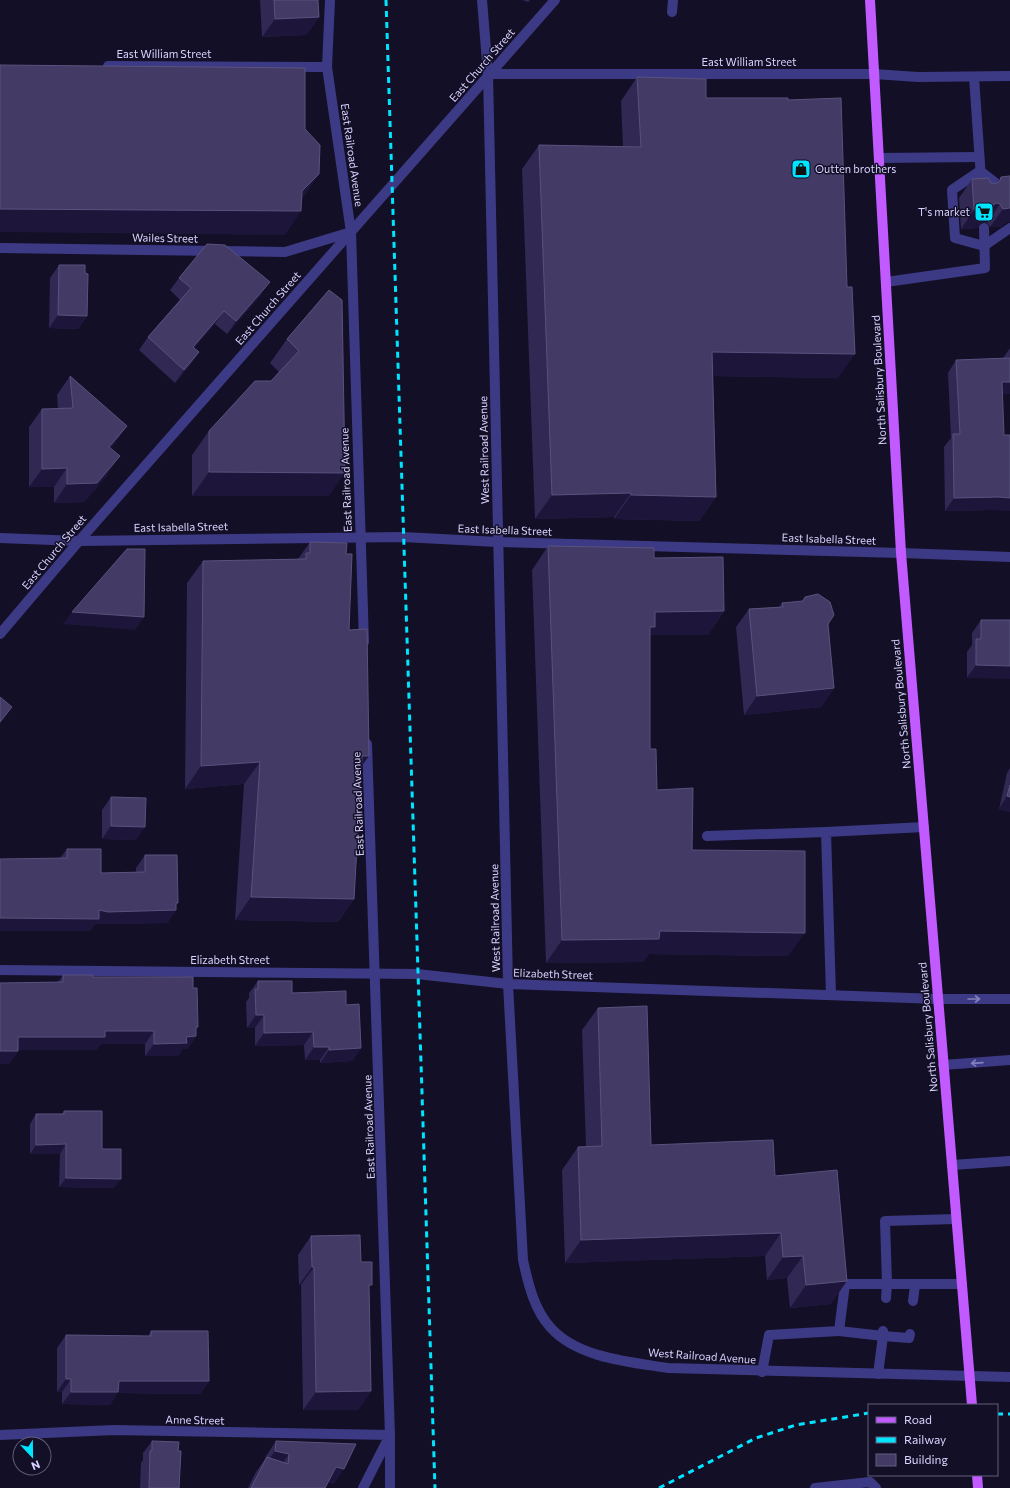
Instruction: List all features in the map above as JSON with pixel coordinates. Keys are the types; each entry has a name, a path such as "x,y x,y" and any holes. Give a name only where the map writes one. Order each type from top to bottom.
{"main road":[{"name":"North Salisbury Boulevard","path":"870,0 901,553 972,1404"},
{"path":"977,1476 978,1488"}],"street":[{"name":"East Railroad Avenue","path":"330,0 327,67 351,232 364,656"},
{"name":"West Railroad Avenue","path":"482,0 488,74 508,984 523,1260 528,1282 538,1308 550,1328 573,1345 617,1360 668,1368 762,1372 1010,1377"},
{"name":"East Church Street","path":"0,634 79,541 488,74 555,0"},
{"path":"672,12 673,0"},
{"name":"East William Street","path":"96,66 327,67"},
{"name":"East William Street","path":"488,74 874,74 918,77 1010,76"},
{"path":"974,76 981,190"},
{"path":"879,158 979,157"},
{"path":"980,171 1010,194"},
{"path":"980,171 952,190 956,238 984,246"},
{"path":"886,282 985,268 984,228"},
{"path":"984,246 1010,228"},
{"name":"Wailes Street","path":"0,248 285,252 351,232"},
{"name":"East Isabella Street","path":"0,538 79,541 360,537 1010,557"},
{"name":"East Railroad Avenue","path":"367,735 376,973 390,1435 390,1488"},
{"path":"706,836 924,827"},
{"path":"826,832 831,995"},
{"name":"Elizabeth Street","path":"0,970 417,974 508,984 938,999 1010,999"},
{"path":"943,1065 1010,1060"},
{"path":"952,1165 1010,1161"},
{"path":"886,1298 885,1221 956,1219"},
{"path":"839,1331 845,1284 962,1284"},
{"path":"913,1301 915,1285"},
{"path":"762,1372 769,1335 839,1331 883,1333 910,1338 910,1334"},
{"path":"878,1374 883,1333"},
{"name":"Anne Street","path":"0,1434 114,1430 390,1435"},
{"path":"363,1488 390,1435"},
{"path":"815,1488 870,1482 876,1488"}],"building":[{"path":"274,0 318,0 319,17 275,19"},
{"path":"0,65 305,68 305,129 320,145 319,174 302,191 301,211 0,209"},
{"path":"637,77 706,79 706,98 788,98 788,100 841,98 847,287 852,287 855,354 712,352 716,497 631,495 631,493 552,495 539,145 641,147"},
{"path":"1010,176 1010,208 1003,209 1000,204 996,203 991,209 974,210 972,179 988,178 991,183 995,184 1000,181 1001,177"},
{"path":"207,244 225,245 270,282 236,321 224,311 193,347 199,352 184,370 148,337 191,288 179,278"},
{"path":"59,265 85,265 85,273 88,274 87,316 58,315"},
{"path":"329,290 342,300 345,473 209,472 209,431 255,381 271,381 299,351 287,339"},
{"path":"1010,358 1010,382 1002,382 1004,435 1010,435 1010,498 954,498 953,434 960,434 956,360"},
{"path":"70,376 127,426 109,447 120,456 97,483 67,484 67,468 42,469 42,409 73,408"},
{"path":"310,542 347,543 346,554 352,554 349,630 367,629 369,756 362,756 354,899 251,897 260,762 201,766 203,561 306,559 306,553 310,553"},
{"path":"548,546 654,548 654,558 723,557 724,611 655,612 655,627 650,627 650,749 656,749 657,790 693,788 692,850 805,851 805,933 660,931 659,939 562,940"},
{"path":"127,549 145,549 144,617 72,612"},
{"path":"818,594 830,602 834,615 828,624 834,688 757,696 749,609 783,607 782,603 803,601 805,597"},
{"path":"981,620 1010,620 1010,666 976,665 976,639 981,639"},
{"path":"0,697 12,707 0,722"},
{"path":"1010,785 1010,797 1007,796"},
{"path":"111,797 146,798 145,827 111,826"},
{"path":"67,849 101,849 101,873 145,872 145,855 177,855 178,903 176,903 176,910 108,912 99,910 99,919 0,918 0,859 67,858"},
{"path":"63,975 93,975 93,977 193,977 193,988 197,988 198,1027 196,1027 196,1036 186,1037 187,1043 154,1044 154,1031 105,1031 105,1037 18,1037 18,1051 0,1051 0,983 63,982"},
{"path":"258,981 292,981 292,993 346,991 346,1005 359,1004 361,1048 329,1050 329,1047 314,1047 313,1032 264,1033 264,1015 256,1015 255,989 258,989"},
{"path":"647,1006 651,1145 773,1140 775,1176 837,1170 847,1281 806,1285 803,1256 783,1257 781,1233 581,1240 578,1147 602,1146 598,1008"},
{"path":"64,1111 102,1111 102,1149 121,1149 121,1179 66,1178 66,1144 36,1145 36,1114 64,1114"},
{"path":"360,1235 361,1262 372,1262 372,1285 369,1285 371,1391 316,1392 314,1267 312,1267 311,1236"},
{"path":"151,1331 208,1331 209,1381 119,1381 118,1392 71,1392 71,1379 66,1379 66,1335 151,1336"},
{"path":"152,1441 179,1442 178,1451 181,1451 179,1488 149,1488 150,1451 152,1450"},
{"path":"276,1441 356,1444 344,1469 336,1467 325,1488 251,1488 267,1457 288,1464 289,1454 275,1451"}],"railway":[{"path":"386,0 435,1488"},
{"path":"659,1488 756,1438 796,1425 868,1413"},
{"path":"998,1414 1010,1414"}],"place":[{"name":"Outten brothers","path":"801,169"},
{"name":"T's market","path":"984,212"}]}
